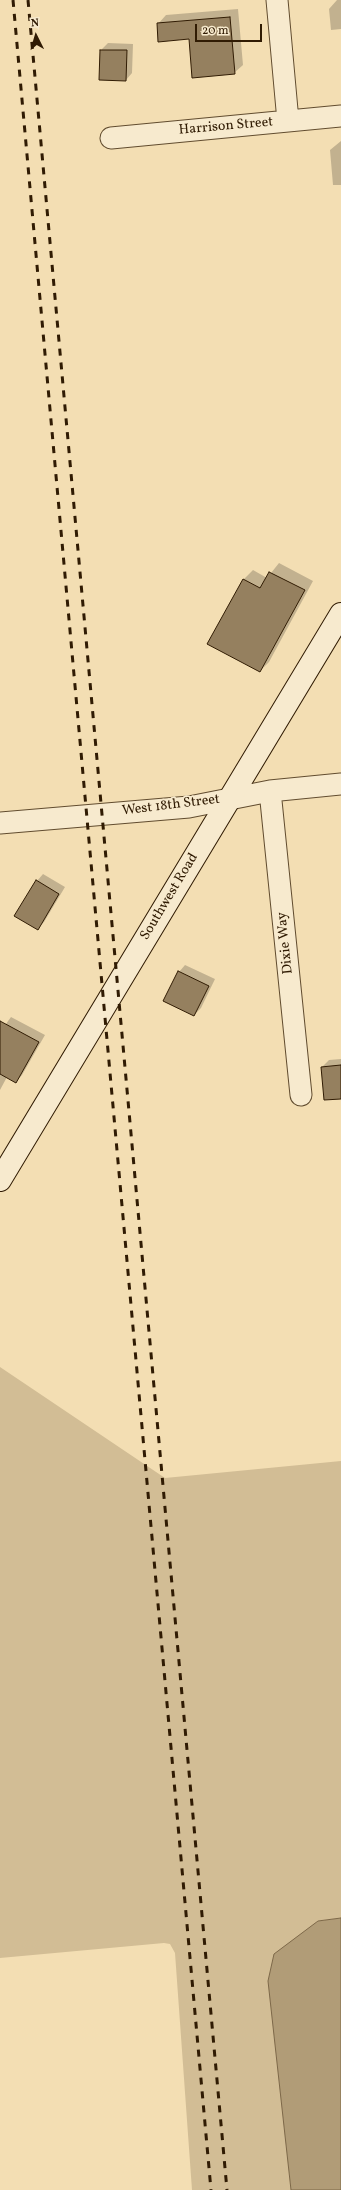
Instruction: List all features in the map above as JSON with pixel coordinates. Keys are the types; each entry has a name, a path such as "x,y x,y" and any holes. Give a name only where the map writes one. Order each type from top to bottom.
{"street":[{"path":"277,0 288,122"},
{"name":"Harrison Street","path":"111,138 341,116"},
{"name":"Southwest Road","path":"0,1180 341,614"},
{"name":"West 18th Street","path":"0,823 189,807 270,791 341,784"},
{"name":"Dixie Way","path":"270,791 301,1095"}],"shaded area":[{"path":"0,1367 165,1478 341,1461 341,1918 317,1921 287,2143 291,2190 192,2190 175,1953 170,1944 164,1943 0,1958"},
{"path":"341,1918 341,2190 291,2190 268,1981 274,1954 318,1921"}],"building":[{"path":"230,17 235,74 192,78 189,39 158,42 157,23"},
{"path":"100,50 127,50 126,81 99,80"},
{"path":"269,572 305,590 260,672 207,644 243,579 260,588"},
{"path":"36,880 59,894 38,930 14,916"},
{"path":"178,971 209,986 194,1016 163,1001"},
{"path":"0,1021 39,1042 16,1083 0,1074"},
{"path":"341,1065 341,1099 324,1100 321,1067"}],"railway":[{"path":"13,0 211,2190"},
{"path":"28,0 227,2190"}]}
